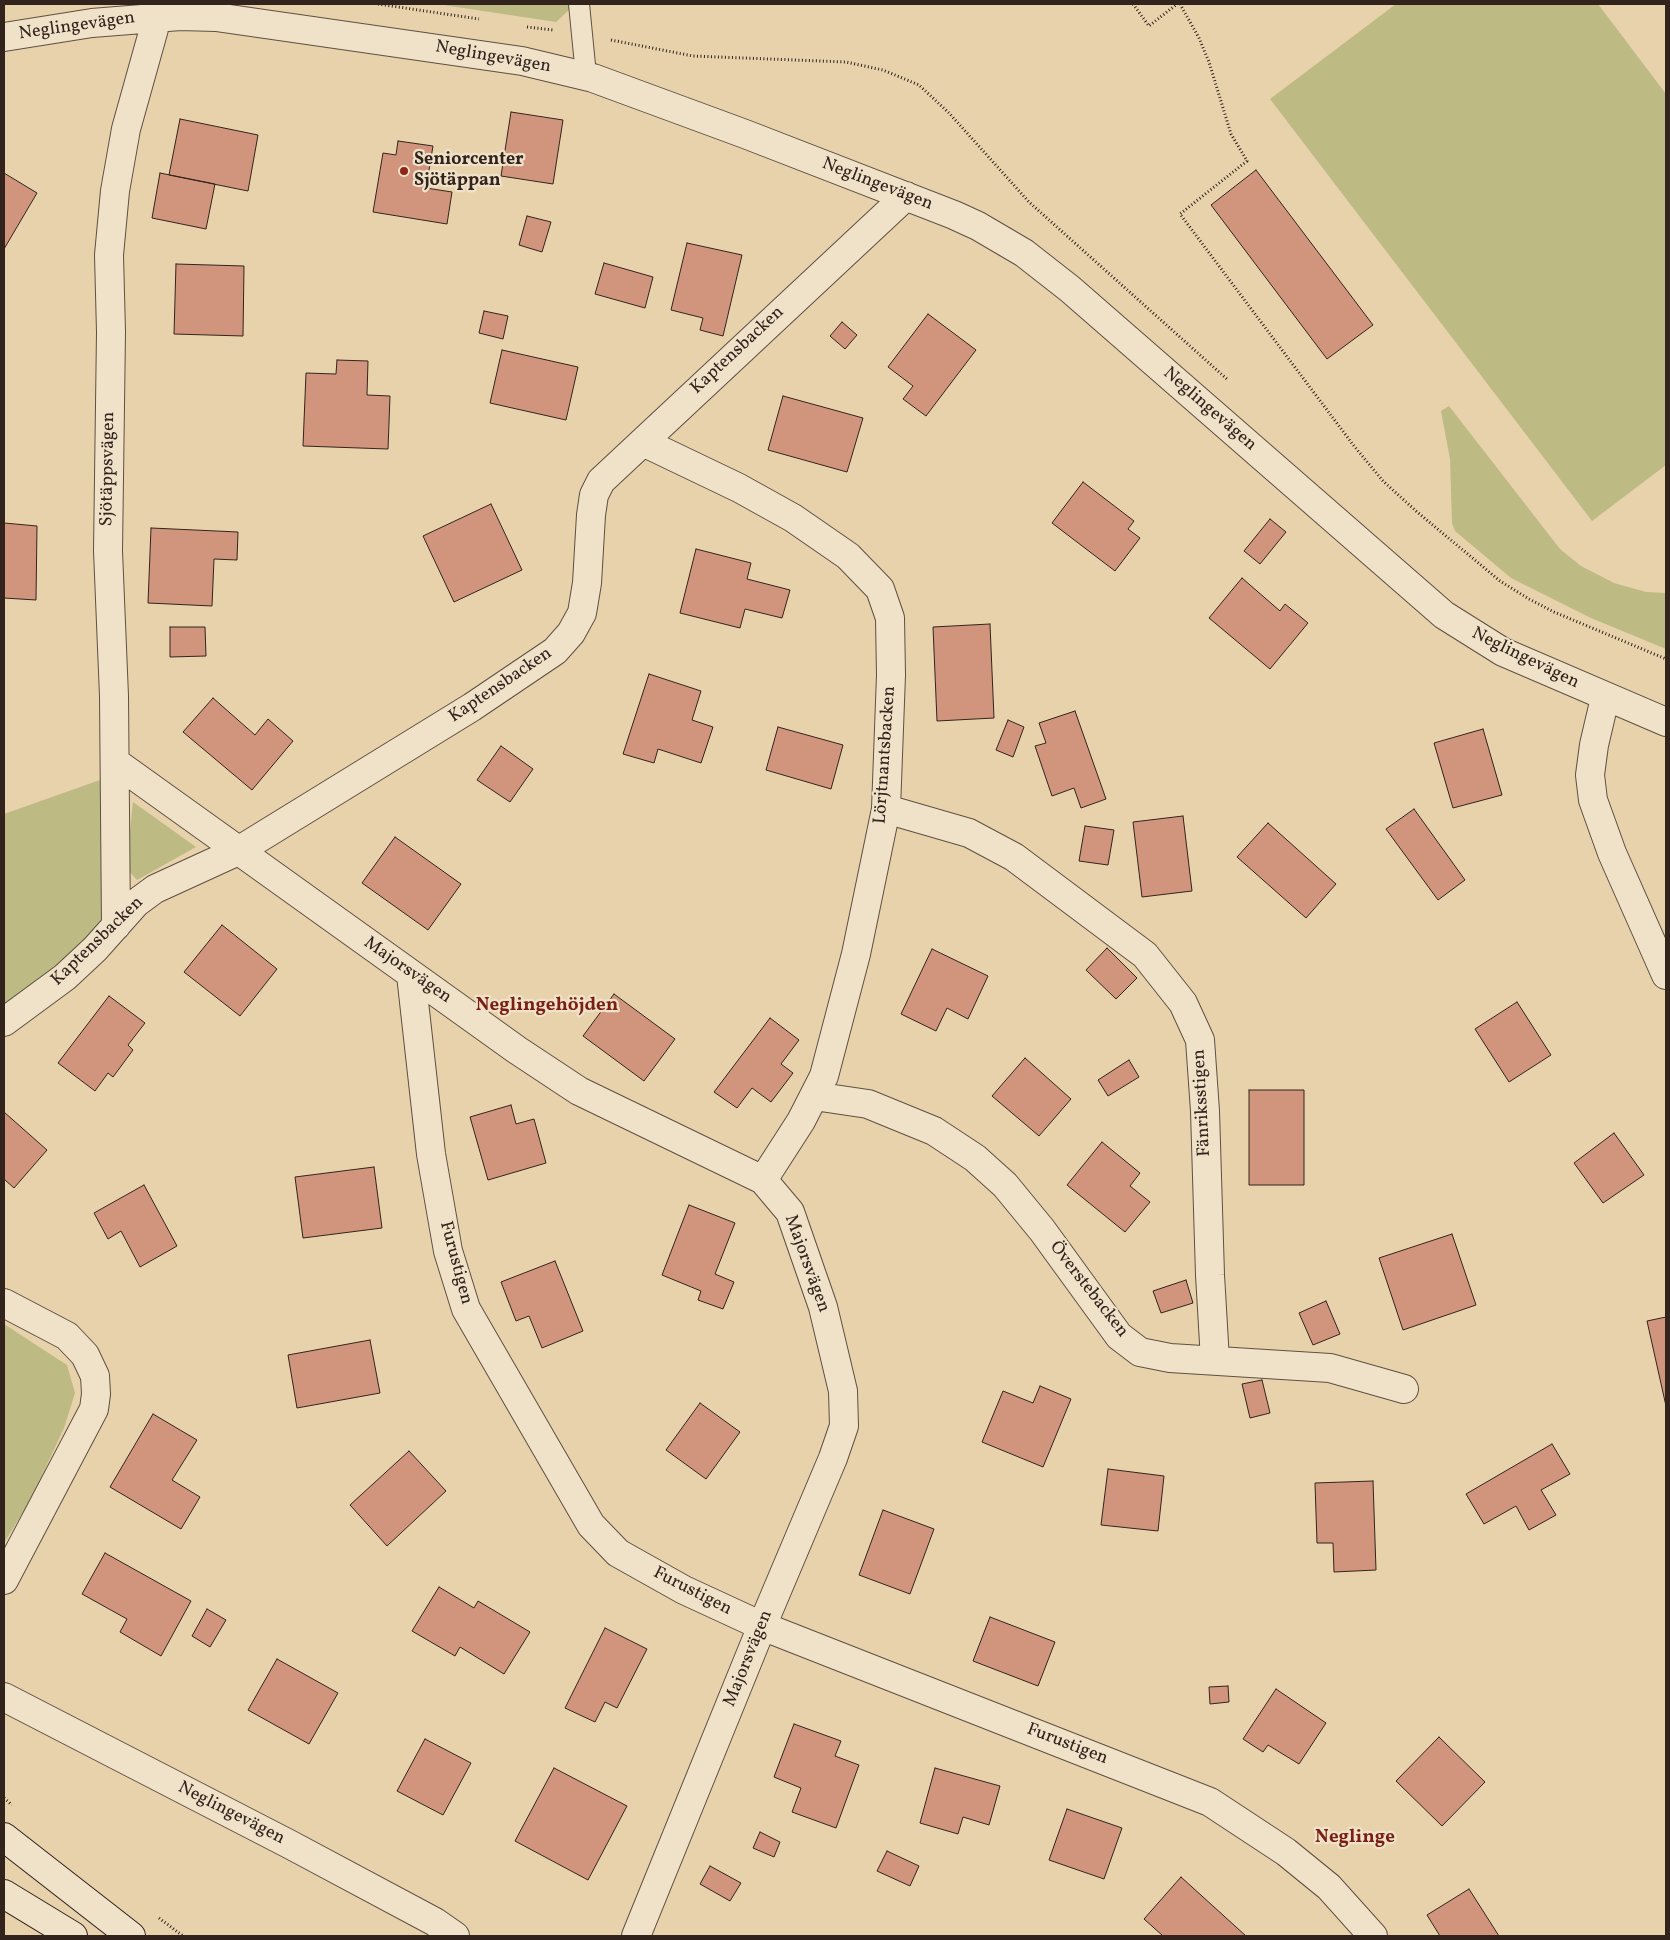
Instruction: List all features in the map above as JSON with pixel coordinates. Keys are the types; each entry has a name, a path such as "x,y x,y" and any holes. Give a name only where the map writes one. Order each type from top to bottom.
{"street":[{"name":"Neglingevägen","path":"4,37 92,23 157,18 226,18 522,61 586,75 906,196 978,226 1024,253 1070,289 1444,615 1503,652 1605,698 1666,722"},
{"name":"Sjötäppsvägen","path":"116,926 115,762 108,551 110,232 115,190 126,129 157,18"},
{"name":"Kaptensbacken","path":"4,1022 65,977 136,903 155,889 238,851 472,707 555,650 571,633 582,613 587,583 594,494 601,481 706,380 906,196"},
{"name":"Lörjtnantsbacken","path":"643,442 739,488 793,518 848,556 880,589 890,618 892,675 886,809 856,954 824,1076 801,1120 763,1180"},
{"path":"1605,698 1594,745 1590,775 1593,800 1612,853 1666,975"},
{"name":"Majorsvägen","path":"115,762 411,975 579,1091 763,1180 790,1212 823,1307 843,1391 844,1426 833,1458 762,1626 636,1936"},
{"name":"Fänriksstigen","path":"886,809 969,832 1014,857 1145,955 1183,1003 1200,1040 1205,1111 1210,1275 1215,1360"},
{"name":"Furustigen","path":"411,975 431,1154 448,1251 466,1309 591,1524 618,1553 684,1590 762,1626 1210,1802 1286,1852 1329,1887 1374,1936"},
{"name":"Överstebacken","path":"814,1096 868,1104 934,1131 975,1158 1005,1185 1042,1230 1119,1336 1140,1352 1170,1358 1330,1368 1404,1389"},
{"path":"4,1304 67,1336 85,1356 95,1376 96,1394 94,1409 4,1580"},
{"name":"Neglingevägen","path":"4,1697 289,1844 435,1922 455,1936"},
{"path":"4,1837 131,1936"},
{"path":"4,1843 66,1886"},
{"path":"4,1894 73,1936"}],"lane":[{"path":"580,4 586,75"}],"path":[{"path":"1133,4 1149,26 1178,4 1199,38 1209,62 1231,134 1247,161 1180,214 1354,446 1383,481 1500,582 1554,612 1666,659"}],"shaded area":[{"path":"437,4 569,4 570,9 556,22"},
{"path":"1396,4 1598,4 1666,94 1666,465 1592,521 1270,99"},
{"path":"1449,406 1560,549 1581,566 1614,583 1646,592 1666,593 1666,649 1591,618 1511,578 1455,531 1452,523 1450,459 1441,411"},
{"path":"100,780 106,915 94,935 40,980 4,1004 4,814"},
{"path":"133,802 196,847 137,880 126,868"},
{"path":"4,1324 67,1365 75,1393 64,1428 31,1499 4,1543"}],"building":[{"path":"511,112 563,120 553,184 501,176"},
{"path":"180,119 258,135 248,191 169,175"},
{"name":"Seniorcenter Sjötäppan","path":"398,141 433,146 426,188 452,192 447,224 373,212 383,153 396,155"},
{"path":"1256,170 1373,325 1327,359 1211,205"},
{"path":"4,173 37,193 4,249"},
{"path":"160,173 215,184 206,229 152,218"},
{"path":"527,216 551,222 542,252 519,245"},
{"path":"687,243 742,255 723,336 700,330 703,318 671,310"},
{"path":"604,263 653,277 645,308 595,294"},
{"path":"176,264 244,266 243,336 174,334"},
{"path":"484,311 508,316 503,339 479,333"},
{"path":"928,314 976,350 926,416 903,399 913,386 888,367"},
{"path":"842,322 857,335 845,349 830,336"},
{"path":"502,350 578,367 566,420 490,403"},
{"path":"337,360 368,361 367,395 390,396 388,449 303,446 306,373 336,374"},
{"path":"783,396 863,418 847,472 768,450"},
{"path":"1083,482 1134,521 1128,529 1140,538 1115,571 1052,523"},
{"path":"491,504 522,570 454,602 423,536"},
{"path":"1270,519 1286,532 1260,564 1244,551"},
{"path":"4,523 37,526 36,600 4,598"},
{"path":"151,528 238,532 237,560 214,559 212,606 148,603"},
{"path":"696,549 751,563 747,579 790,590 782,618 745,609 740,628 680,613"},
{"path":"1242,578 1280,611 1285,604 1308,623 1270,669 1209,618"},
{"path":"990,624 994,718 937,721 933,627"},
{"path":"170,627 205,627 206,656 170,657"},
{"path":"649,674 701,691 692,720 713,727 701,763 658,749 654,763 623,754"},
{"path":"213,698 255,735 268,719 293,741 252,790 183,732"},
{"path":"1075,711 1106,799 1081,808 1074,788 1052,796 1035,746 1046,743 1039,723"},
{"path":"1008,720 1024,727 1013,757 996,750"},
{"path":"778,727 843,745 831,789 766,770"},
{"path":"1483,729 1502,795 1453,808 1434,743"},
{"path":"501,746 533,769 510,802 477,780"},
{"path":"1414,809 1465,880 1438,900 1386,829"},
{"path":"1183,816 1192,891 1142,897 1133,822"},
{"path":"1268,823 1336,884 1306,918 1237,857"},
{"path":"1085,826 1114,830 1108,865 1079,861"},
{"path":"395,837 461,884 428,930 362,883"},
{"path":"222,925 277,969 240,1016 184,972"},
{"path":"1107,948 1137,978 1116,999 1086,970"},
{"path":"932,949 988,976 968,1019 947,1008 936,1031 901,1014"},
{"path":"614,994 675,1039 644,1081 583,1036"},
{"path":"109,996 145,1023 128,1045 133,1050 113,1077 108,1073 95,1091 58,1063"},
{"path":"1517,1002 1551,1055 1509,1082 1475,1029"},
{"path":"770,1018 799,1040 781,1064 793,1073 771,1102 752,1088 737,1108 714,1092"},
{"path":"1025,1058 1071,1099 1039,1136 992,1096"},
{"path":"1129,1060 1139,1077 1108,1096 1098,1080"},
{"path":"1249,1090 1304,1090 1304,1185 1249,1185"},
{"path":"511,1105 516,1124 534,1119 546,1163 488,1180 470,1117"},
{"path":"4,1112 47,1150 14,1188 4,1179"},
{"path":"1614,1133 1644,1175 1603,1203 1574,1163"},
{"path":"1102,1142 1140,1173 1130,1186 1150,1202 1125,1232 1067,1185"},
{"path":"374,1167 382,1228 303,1238 295,1177"},
{"path":"144,1185 177,1246 140,1267 121,1231 108,1239 94,1213"},
{"path":"689,1205 735,1223 715,1274 734,1282 723,1309 698,1300 701,1291 662,1275"},
{"path":"1452,1234 1476,1305 1403,1330 1379,1258"},
{"path":"555,1261 583,1331 542,1348 529,1316 516,1321 501,1282"},
{"path":"1186,1280 1193,1303 1161,1313 1153,1291"},
{"path":"1326,1301 1340,1334 1313,1345 1299,1313"},
{"path":"1666,1317 1666,1406 1647,1321"},
{"path":"370,1340 380,1393 297,1408 288,1355"},
{"path":"1262,1380 1270,1413 1250,1418 1242,1384"},
{"path":"1040,1386 1071,1399 1043,1467 982,1442 1003,1391 1033,1403"},
{"path":"700,1403 740,1432 706,1479 666,1450"},
{"path":"153,1414 197,1440 172,1480 200,1497 181,1529 110,1487"},
{"path":"1552,1444 1570,1474 1541,1490 1556,1515 1529,1530 1516,1506 1484,1524 1466,1494"},
{"path":"409,1451 446,1491 387,1546 350,1505"},
{"path":"1108,1469 1164,1476 1158,1531 1101,1525"},
{"path":"1373,1481 1376,1570 1334,1572 1333,1543 1317,1543 1315,1483"},
{"path":"883,1510 934,1529 910,1594 859,1575"},
{"path":"105,1553 191,1601 161,1656 120,1632 127,1619 82,1594"},
{"path":"439,1587 474,1608 478,1601 530,1632 504,1674 460,1647 455,1656 412,1631"},
{"path":"207,1609 226,1620 210,1647 192,1636"},
{"path":"990,1617 1055,1642 1038,1686 973,1661"},
{"path":"605,1628 647,1649 617,1708 605,1702 595,1722 565,1708"},
{"path":"277,1659 338,1693 309,1744 248,1710"},
{"path":"1228,1686 1229,1702 1210,1704 1209,1687"},
{"path":"1276,1689 1326,1723 1299,1764 1268,1745 1263,1752 1243,1739"},
{"path":"794,1724 841,1741 835,1756 859,1765 836,1828 792,1812 801,1788 774,1777"},
{"path":"1439,1737 1485,1782 1442,1826 1396,1781"},
{"path":"425,1739 471,1763 443,1815 397,1791"},
{"path":"554,1768 627,1806 588,1880 515,1841"},
{"path":"935,1768 1000,1786 989,1825 963,1817 958,1834 920,1823"},
{"path":"1067,1809 1122,1828 1104,1879 1049,1860"},
{"path":"760,1832 780,1842 774,1857 753,1848"},
{"path":"887,1851 919,1866 910,1886 877,1871"},
{"path":"710,1866 741,1883 730,1901 700,1884"},
{"path":"1181,1877 1246,1936 1163,1936 1144,1919"},
{"path":"1469,1889 1499,1936 1440,1936 1427,1915"}],"place":[{"name":"Seniorcenter Sjötäppan","path":"404,171"}],"district":[{"name":"Neglingehöjden","path":"547,1007"},
{"name":"Neglinge","path":"1355,1839"}]}
